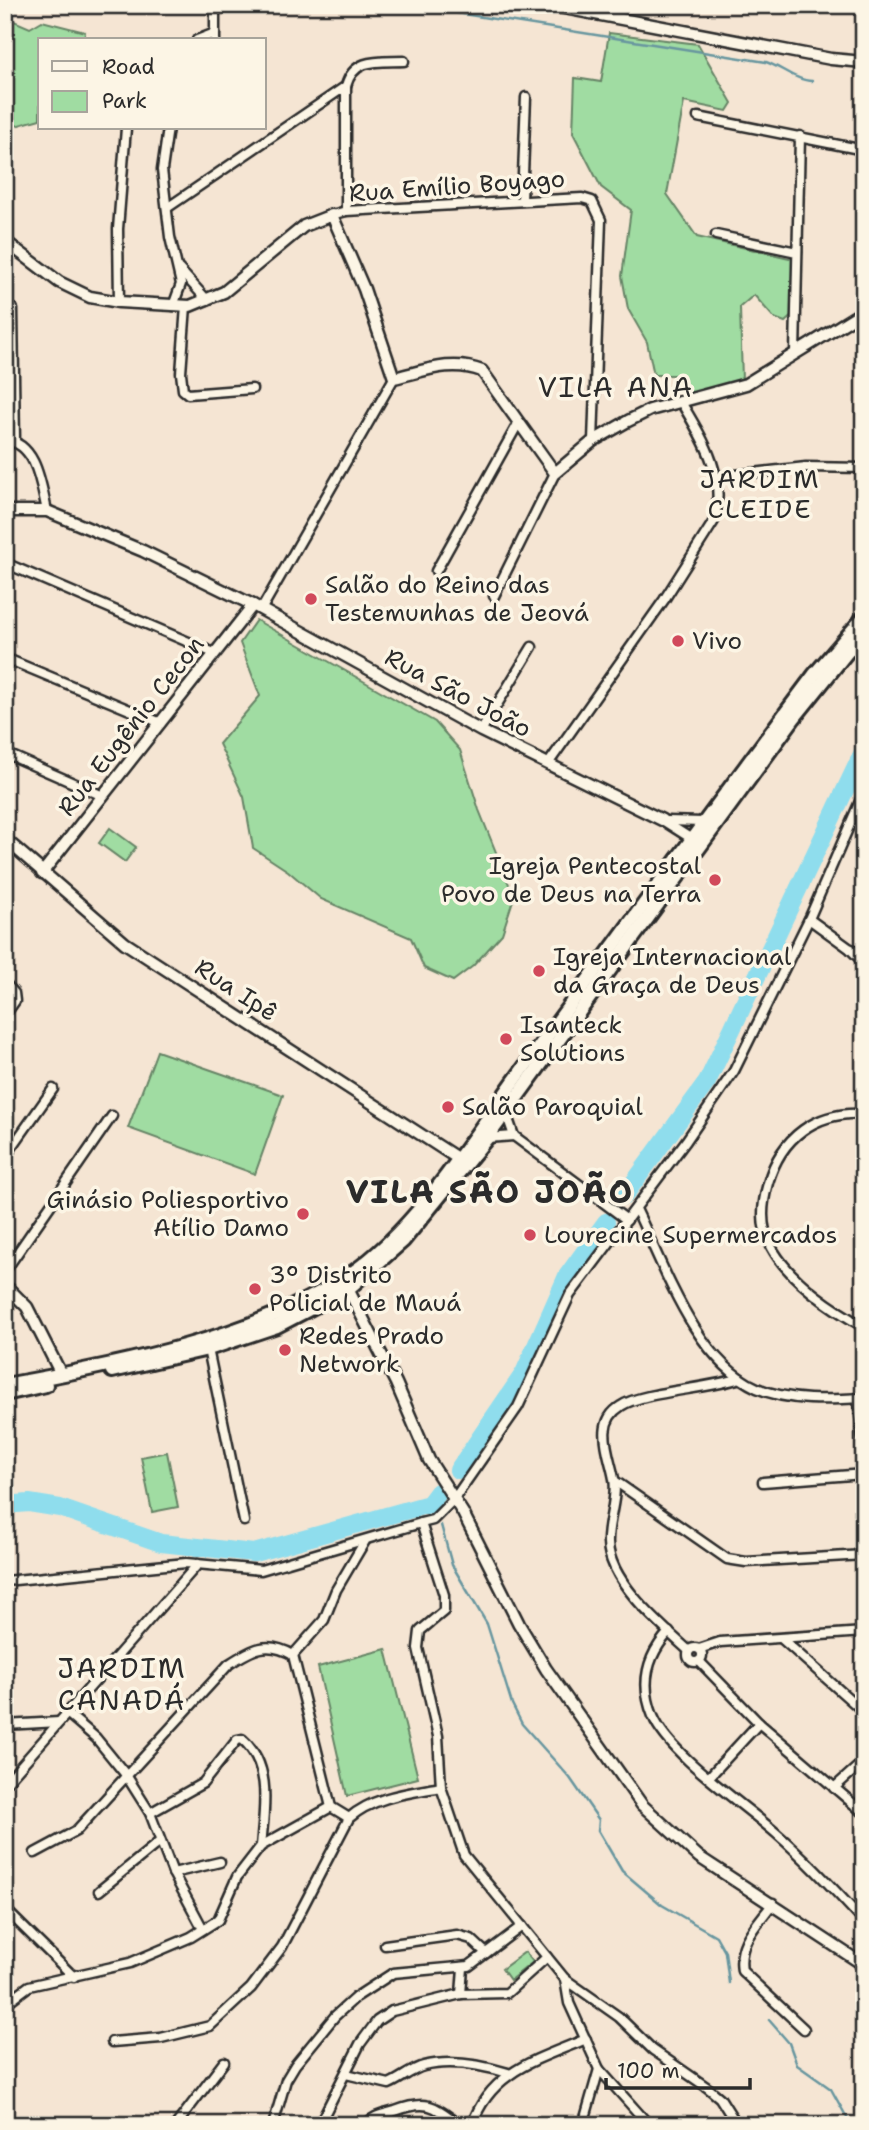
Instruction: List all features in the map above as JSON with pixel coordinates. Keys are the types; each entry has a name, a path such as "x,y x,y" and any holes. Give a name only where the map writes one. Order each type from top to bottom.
{"main road":[{"path":"5,1385 63,1378 208,1349 277,1326 345,1284 403,1241 487,1138 696,842 703,822 814,674 864,617"},
{"path":"5,1394 250,1326 345,1284 386,1245 457,1158 696,842 864,631"},
{"path":"439,1200 457,1158"}],"street":[{"path":"215,5 215,37"},
{"path":"548,5 831,59 864,62"},
{"path":"346,212 346,86 356,66 404,61"},
{"path":"167,208 346,86"},
{"path":"522,200 526,97"},
{"path":"698,117 864,150"},
{"path":"119,302 118,229 126,130"},
{"path":"168,130 162,170 181,284 173,306"},
{"path":"795,354 800,136"},
{"name":"Rua Emílio Boyago","path":"332,215 522,200 582,198 592,201 599,210 593,441"},
{"path":"5,241 59,282 90,297 119,302 186,306 207,300 245,277 304,226 332,215 364,289 394,378"},
{"path":"716,235 797,252"},
{"path":"178,269 207,300"},
{"path":"186,306 181,373 183,390 188,394 252,389"},
{"path":"13,309 15,441"},
{"path":"494,596 555,473 593,441 650,410 746,384 864,311"},
{"path":"257,607 394,378 450,365 470,366 489,377 555,473"},
{"path":"548,764 702,541 718,506 717,477 702,435 681,402"},
{"path":"436,571 519,422"},
{"path":"5,440 15,441 23,447 37,471 47,510"},
{"path":"717,477 806,467 864,468"},
{"name":"Rua São João","path":"5,511 47,510 110,536 257,607 481,731 662,820 696,842"},
{"path":"5,563 214,653"},
{"name":"Rua Eugênio Cecon","path":"42,873 162,723 214,653 257,607"},
{"path":"481,731 532,648"},
{"path":"5,658 162,723"},
{"path":"5,753 103,796"},
{"path":"5,1581 162,1564 198,1564 261,1570 433,1520 454,1499 517,1407 570,1295 718,1097 809,919 864,792"},
{"name":"Rua São João","path":"662,820 703,822"},
{"name":"Rua Ipê","path":"5,839 125,943 457,1158"},
{"path":"809,919 849,948 864,963"},
{"path":"849,948 864,954"},
{"path":"5,983 14,993 15,1001 5,1015"},
{"path":"5,1157 53,1089"},
{"path":"507,1091 505,1112 514,1136 627,1220"},
{"path":"864,1114 850,1113 823,1119 792,1137 772,1168 764,1213 765,1232 779,1258 807,1289 864,1327"},
{"path":"5,1271 112,1116"},
{"path":"487,1138 514,1136"},
{"path":"636,1209 672,1284 703,1339 722,1365 758,1388 788,1396 861,1398 864,1451"},
{"path":"345,1284 396,1384 429,1460 454,1499 546,1670 642,1805 699,1857 864,1965"},
{"path":"5,1285 27,1307 63,1378"},
{"path":"208,1349 244,1521"},
{"path":"740,1378 715,1387 622,1405 609,1418 606,1429 607,1457 615,1481 608,1532 609,1555 622,1581 689,1651 691,1660 699,1661 759,1723 864,1813"},
{"path":"763,1482 864,1474"},
{"path":"615,1481 727,1559 746,1562 864,1555"},
{"path":"421,1523 444,1595 444,1611 417,1637 438,1737 441,1787 464,1855 565,1979 619,2017 653,2050 720,2098 737,2125"},
{"path":"293,1656 324,1620 336,1590 366,1540"},
{"path":"5,1784 198,1564"},
{"path":"668,1632 652,1652 647,1666 648,1700 654,1718 669,1739 826,1879 864,1922"},
{"path":"689,1651 720,1643 864,1632"},
{"path":"782,1639 864,1713"},
{"path":"35,1853 76,1831 229,1664 257,1647 268,1645 293,1656"},
{"path":"699,1649 702,1655 699,1661"},
{"path":"293,1656 331,1807 349,1818"},
{"path":"67,1713 96,1738 126,1775 150,1813 173,1873 203,1929"},
{"path":"5,1725 59,1722"},
{"path":"710,1776 759,1723"},
{"path":"150,1813 203,1783 237,1740 242,1739 258,1761 264,1779 261,1846"},
{"path":"834,1788 864,1761"},
{"path":"112,2042 161,2038 210,2026 251,1987 288,1937 349,1818 358,1810 395,1796 441,1787"},
{"path":"5,2004 29,1986 130,1963 218,1920 237,1877 261,1846 331,1807"},
{"path":"99,1891 159,1842"},
{"path":"173,1873 220,1862"},
{"path":"773,1903 745,1939 741,1952 741,1971 804,2029"},
{"path":"5,1909 74,1977"},
{"path":"5,1924 14,1916"},
{"path":"272,2125 286,2080 295,2065 335,2015 356,1997 393,1973 463,1968 522,1926"},
{"path":"385,1945 457,1935 471,1939 486,1953"},
{"path":"319,2125 360,2044 377,2021 391,2011 461,1994 507,1993 547,1957"},
{"path":"461,1994 463,1968"},
{"path":"565,1979 569,2003 599,2069 649,2125"},
{"path":"472,2125 483,2105 508,2073 586,2039"},
{"path":"176,2125 224,2062"},
{"path":"346,2074 389,2084 422,2066 435,2064 465,2064 508,2073"},
{"path":"583,2125 599,2069"},
{"path":"365,2125 372,2117 418,2102 439,2110 460,2125"}],"green space":[{"path":"5,21 14,21 30,28 42,21 85,32 84,38 38,38 38,120 5,129"},
{"path":"609,33 698,44 732,103 727,111 684,102 667,194 697,237 794,259 795,313 785,322 774,318 754,295 740,307 742,381 689,394 679,375 654,375 647,342 628,309 622,276 631,210 601,187 573,133 575,78 601,82"},
{"path":"256,620 435,722 460,750 479,810 514,897 502,934 473,966 453,981 424,968 411,938 321,899 288,871 253,848 244,797 219,744 260,696 240,643"},
{"path":"110,828 136,847 125,862 99,843"},
{"path":"157,1051 283,1095 255,1174 128,1128"},
{"path":"167,1452 178,1507 152,1512 141,1457"},
{"path":"386,1649 418,1778 347,1796 318,1667"},
{"path":"525,1952 533,1962 510,1980 502,1969"}],"waterway":[{"path":"457,13 766,62 801,79 812,81"},
{"path":"624,1196 707,1082 864,750"},
{"path":"458,1470 524,1373 567,1276 606,1222"},
{"path":"5,1505 29,1503 60,1508 161,1543 254,1553 429,1504 438,1492"},
{"path":"441,1525 452,1565 487,1624 512,1704 522,1724 570,1778 599,1820 598,1830 622,1871 662,1905 716,1936 725,1952 729,1983"},
{"path":"769,2020 789,2043 797,2065 831,2089 851,2125"}],"place":[{"name":"Salão do Reino das Testemunhas de Jeová","path":"311,599"},
{"name":"Vivo","path":"678,641"},
{"name":"Igreja Pentecostal Povo de Deus na Terra","path":"715,880"},
{"name":"Igreja Internacional da Graça de Deus","path":"539,971"},
{"name":"Isanteck Solutions","path":"506,1039"},
{"name":"Salão Paroquial","path":"448,1107"},
{"name":"Ginásio Poliesportivo Atílio Damo","path":"303,1214"},
{"name":"Lourecine Supermercados","path":"530,1235"},
{"name":"3º Distrito Policial de Mauá","path":"255,1289"},
{"name":"Redes Prado Network","path":"285,1350"}],"district":[{"name":"VILA ANA","path":"616,387"},
{"name":"JARDIM CLEIDE","path":"760,493"},
{"name":"VILA SÃO JOÃO","path":"490,1191"},
{"name":"JARDIM CANADÁ","path":"122,1684"}]}
